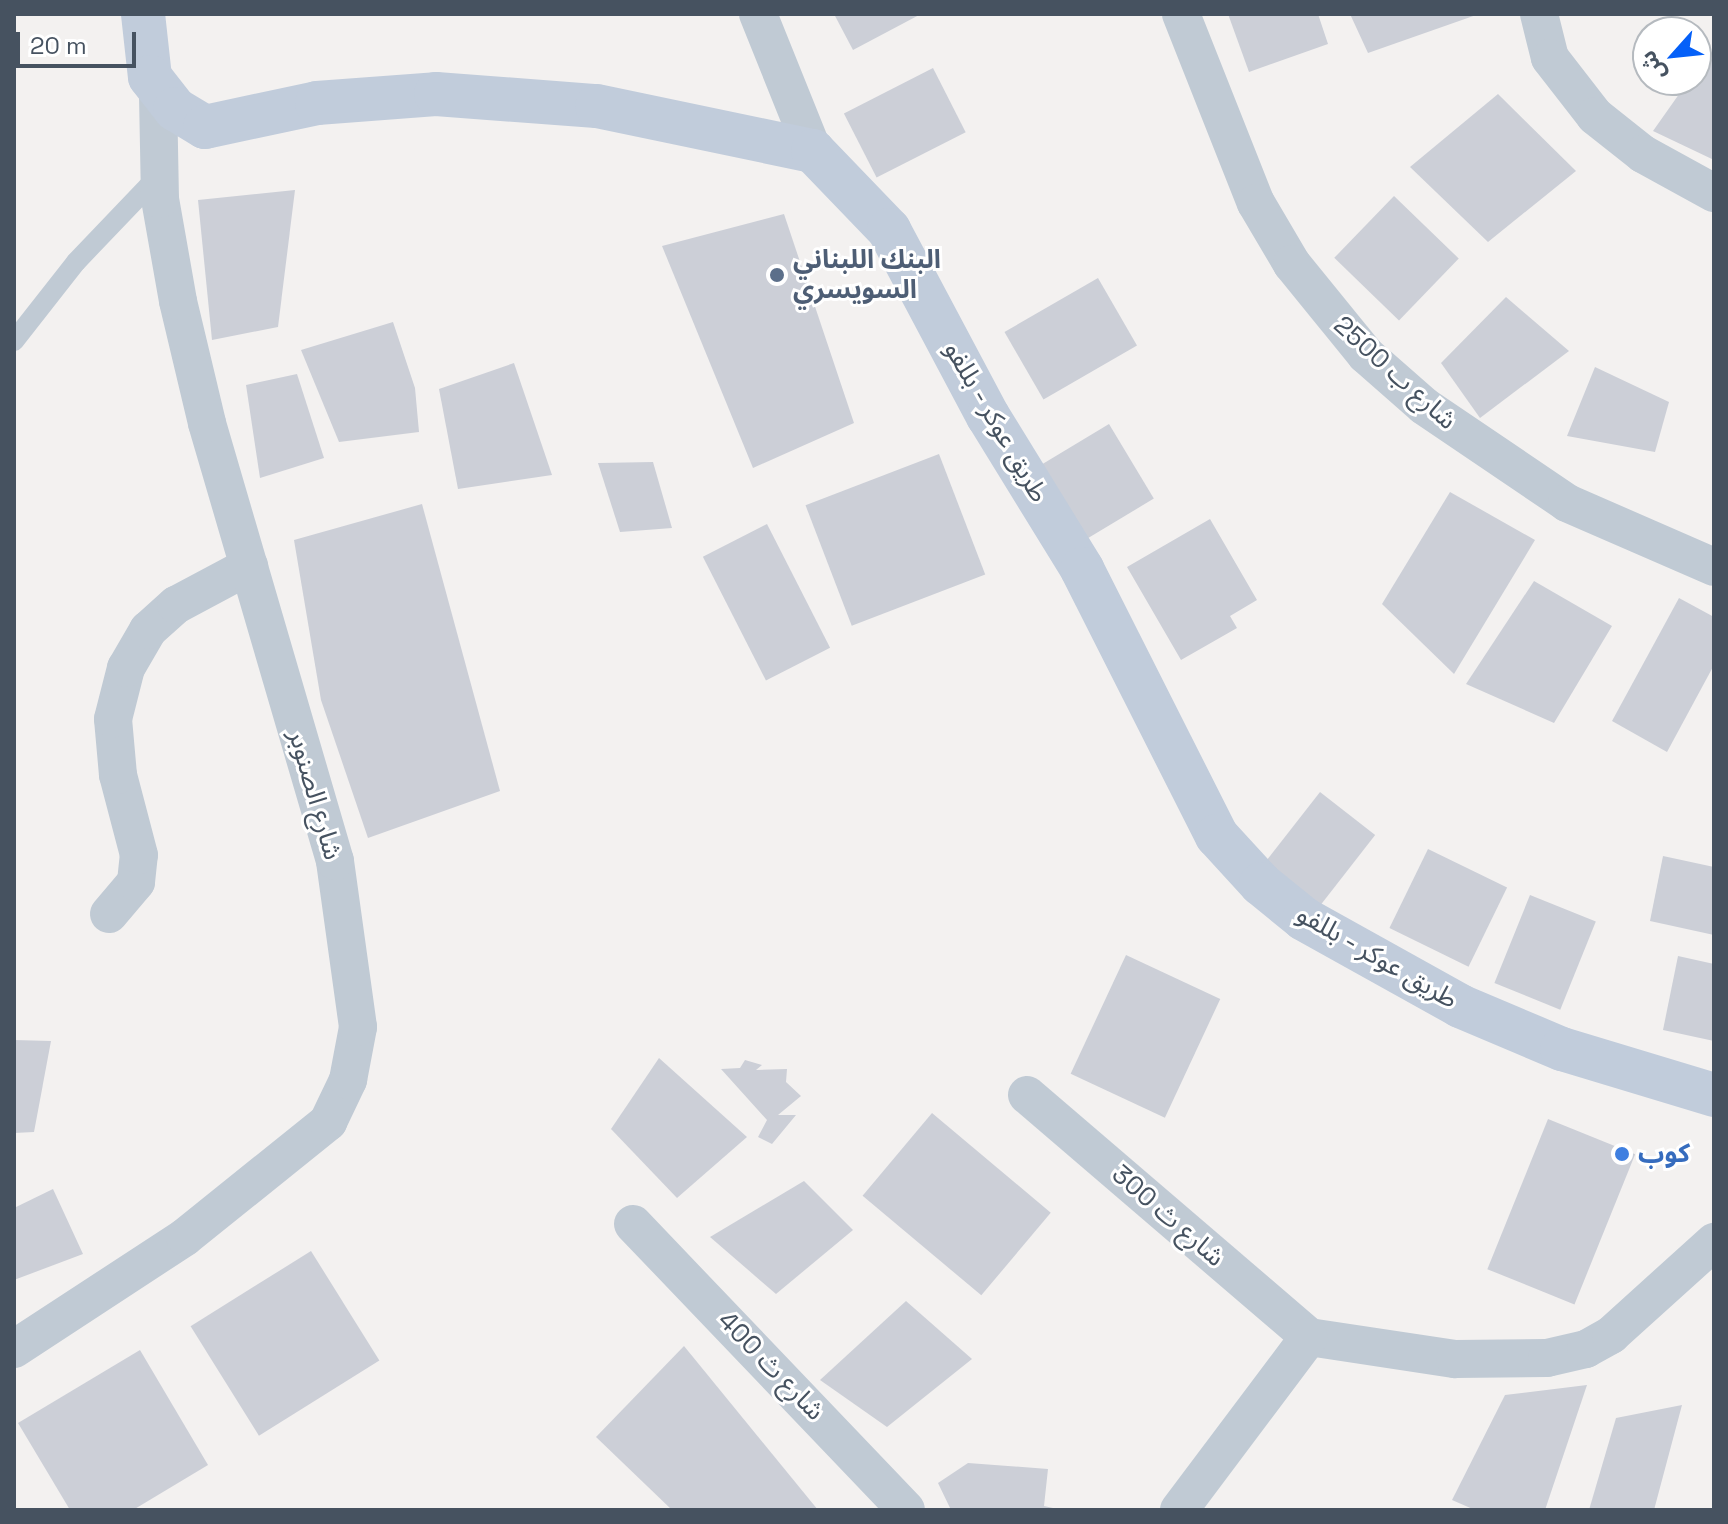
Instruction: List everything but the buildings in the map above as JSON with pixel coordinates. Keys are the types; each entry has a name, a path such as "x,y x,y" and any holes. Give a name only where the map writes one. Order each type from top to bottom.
{"street":[{"path":"143,14 144,50 158,91 205,127 317,103 436,94 597,106 813,151"},
{"path":"758,14 813,151"},
{"name":"شارع ب 2500","path":"1181,14 1256,203 1292,264 1366,355 1424,406 1567,503 1714,567"},
{"path":"1539,14 1550,58 1595,116 1643,154 1714,193"},
{"name":"شارع الصنوبر","path":"14,1349 185,1237 328,1122 348,1080 358,1027 335,861 249,566 178,301 159,175 158,91"},
{"name":"طريق عوكر - بللفو","path":"813,151 889,230 988,416 1082,569 1217,836 1261,884 1304,919 1460,1006 1562,1049 1714,1095"},
{"path":"109,914 136,882 139,855 118,775 113,719 126,668 148,630 176,605 249,566"},
{"name":"شارع ث 300","path":"1027,1095 1309,1337"},
{"name":"شارع ث 400","path":"633,1224 906,1510"},
{"path":"1179,1510 1309,1337 1455,1359 1547,1358 1586,1349 1611,1335 1714,1242"}],"lane":[{"path":"14,341 76,262 159,175"}],"place":[{"name":"البنك اللبناني السويسري","path":"777,275"},
{"name":"كوب","path":"1622,1154"}]}
